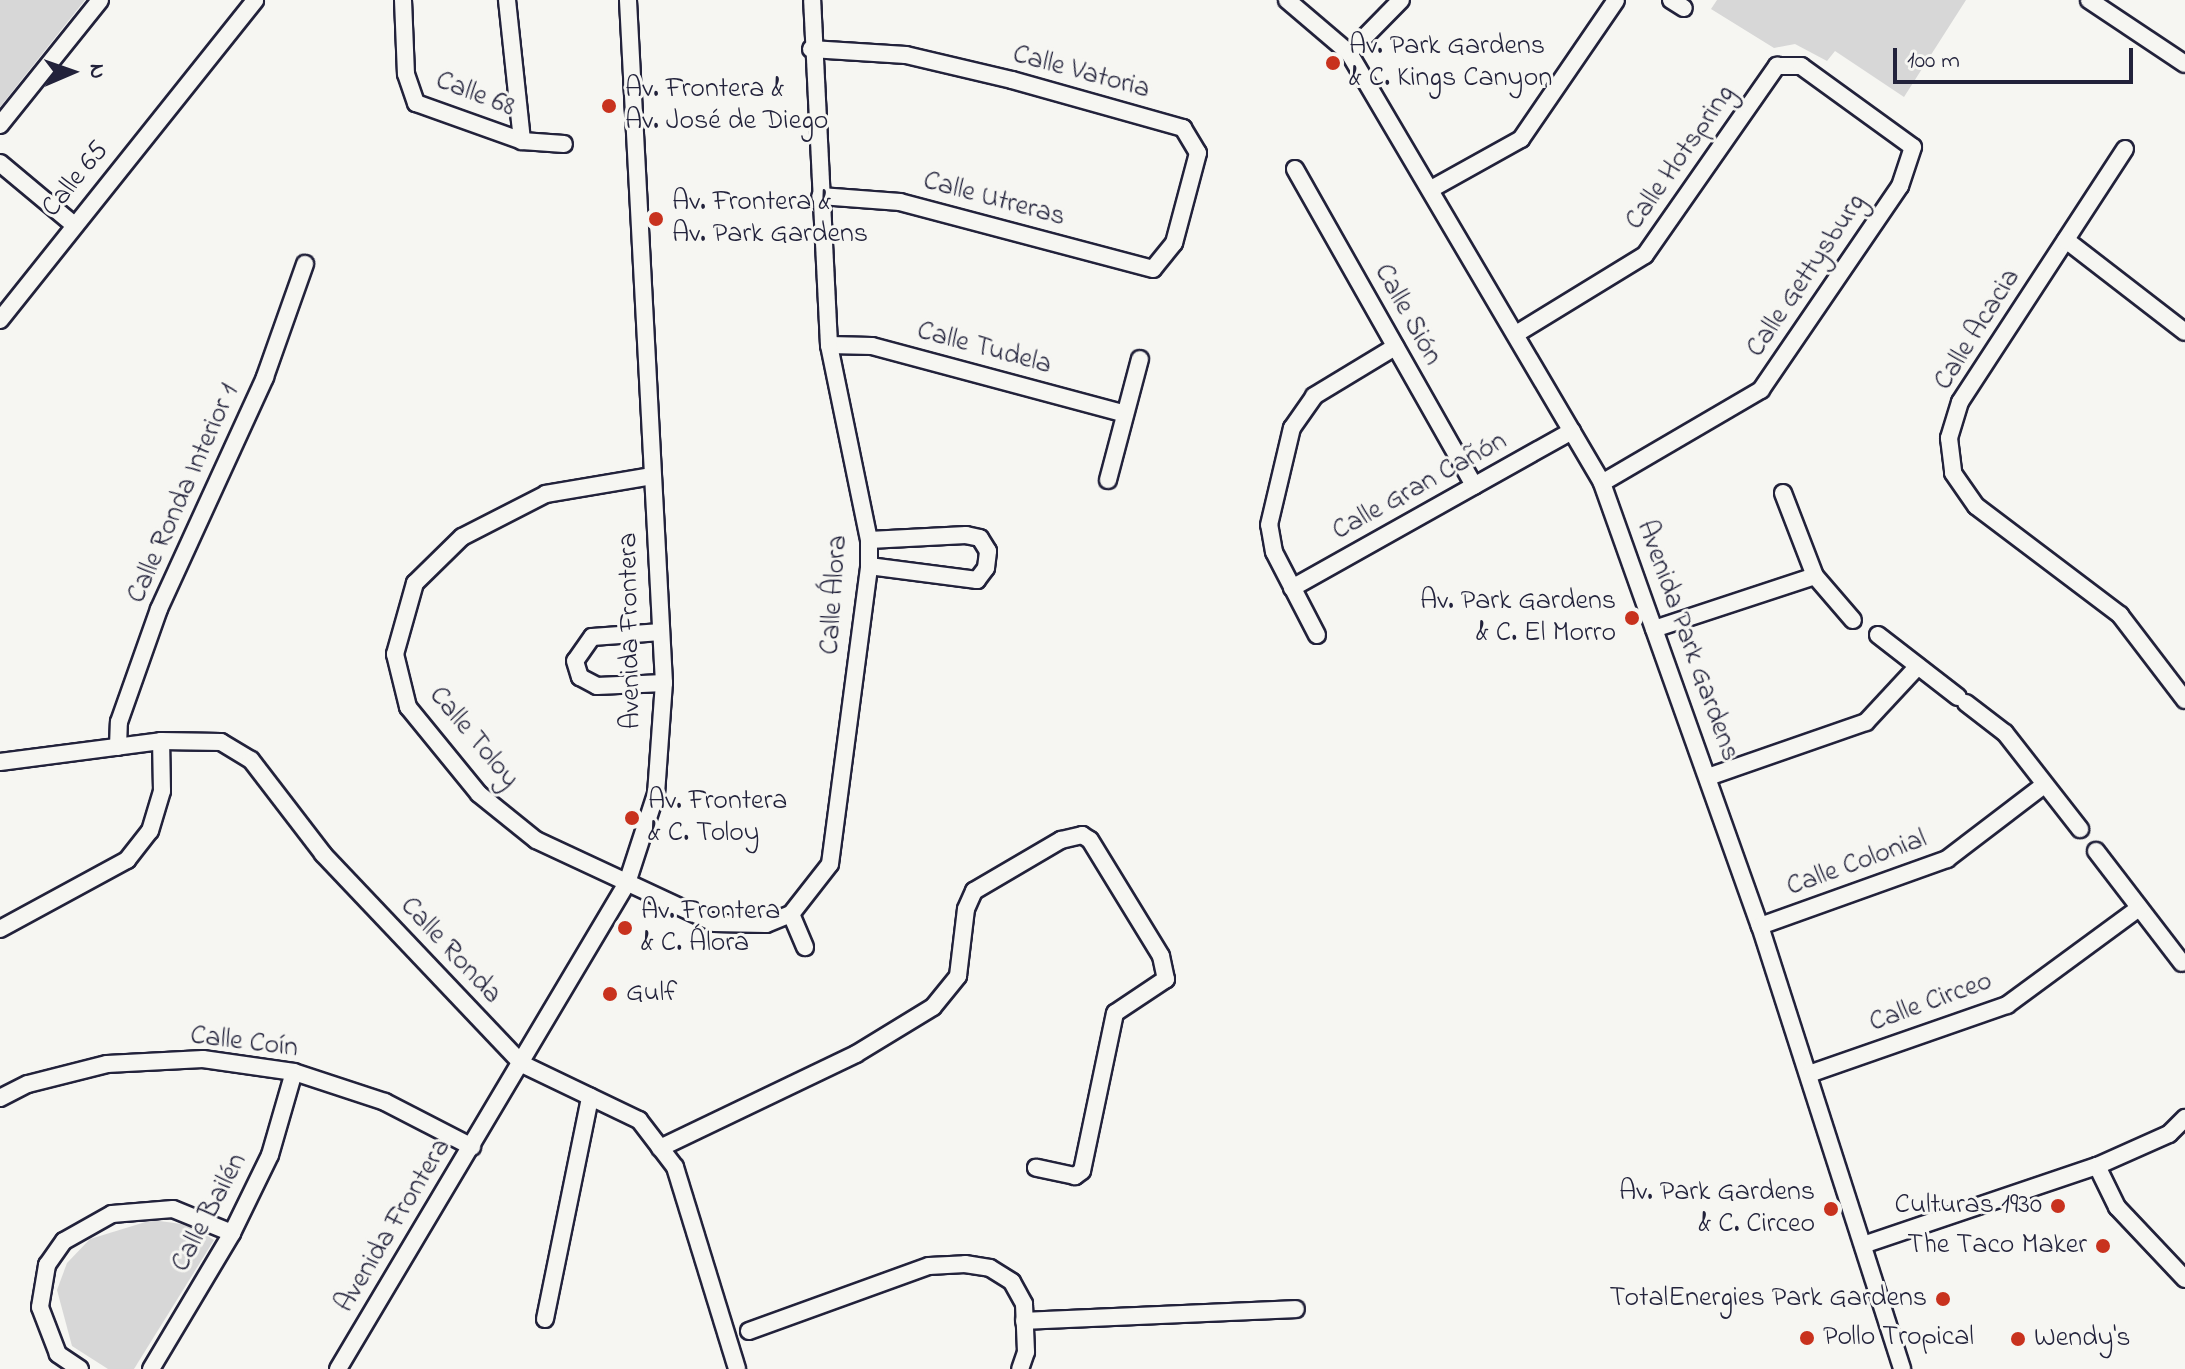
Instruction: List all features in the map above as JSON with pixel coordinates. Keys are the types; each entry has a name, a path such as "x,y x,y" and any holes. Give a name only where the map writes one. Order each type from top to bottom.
{"street":[{"path":"0,125 100,0"},
{"name":"Calle 65","path":"0,320 73,224 255,0"},
{"name":"Calle 68","path":"403,0 406,74 416,103 522,141"},
{"path":"507,0 522,141 564,144"},
{"name":"Avenida Frontera","path":"338,1369 627,883 656,794 664,683 628,0"},
{"name":"Calle Álora","path":"791,914 830,864 869,566 869,540 829,345 811,49 812,0"},
{"name":"Avenida Park Gardens","path":"1287,0 1349,53 1433,188 1602,483 1760,926 1902,1369"},
{"path":"1349,53 1401,0"},
{"path":"1433,188 1521,139 1616,0"},
{"path":"2089,0 2185,64"},
{"name":"Calle Vatoria","path":"811,49 906,55 1183,128 1198,153 1174,243 1153,269"},
{"name":"Calle Hotspring","path":"1516,334 1645,255 1777,66 1801,66"},
{"name":"Calle Gettysburg","path":"1602,483 1761,390 1900,186 1913,147 1801,66"},
{"name":"Calle Acacia","path":"2125,149 1960,402 1949,438 1953,473 1976,506 2120,615 2185,700"},
{"path":"0,163 73,224"},
{"name":"Calle Sión","path":"1295,169 1474,486"},
{"name":"Calle Utreras","path":"820,196 900,202 1153,269"},
{"path":"2066,240 2185,332"},
{"name":"Calle Ronda Interior 1","path":"118,747 119,722 159,609 265,377 305,264"},
{"name":"Calle Tudela","path":"829,345 872,346 1125,414"},
{"path":"1317,635 1274,552 1269,525 1292,428 1314,396 1395,347"},
{"path":"1108,480 1140,359"},
{"name":"Calle Gran Cañón","path":"1292,588 1572,431"},
{"name":"Calle Toloy","path":"627,883 536,840 479,794 408,707 395,654 415,583 462,537 546,494 652,476"},
{"path":"1783,493 1815,576 1853,620"},
{"path":"869,540 966,535 980,538 988,551 977,580 869,566"},
{"path":"1654,629 1815,576"},
{"path":"661,632 592,637 575,661 580,677 597,686 664,683"},
{"path":"1878,635 2005,733 2080,829"},
{"path":"1708,777 1866,722 1918,666"},
{"path":"0,929 127,860 150,831 162,791 161,741"},
{"name":"Calle Ronda","path":"0,762 161,741 221,742 251,760 323,854 522,1064 590,1097 634,1114 675,1167 737,1369"},
{"name":"Calle Colonial","path":"1760,926 1947,859 2044,785"},
{"path":"660,1148 856,1054 933,1007 958,976 966,909 974,891 1061,840 1082,835 1090,840 1161,956 1166,979 1115,1013 1082,1171 1075,1176 1036,1168"},
{"path":"2096,851 2182,963"},
{"path":"627,883 714,923 766,924 791,914 805,947"},
{"name":"Calle Circeo","path":"1809,1074 2007,1005 2139,908"},
{"name":"Calle Coín","path":"0,1098 28,1084 107,1064 203,1059 294,1072 385,1102 472,1147"},
{"name":"Calle Bailén","path":"151,1369 232,1233 270,1155 294,1072"},
{"path":"545,1319 590,1097"},
{"path":"1863,1245 2097,1166 2169,1134 2185,1118"},
{"path":"2097,1166 2117,1207 2185,1279"},
{"path":"80,1369 58,1354 40,1307 47,1265 64,1241 112,1214 173,1209 232,1233"},
{"path":"749,1331 946,1262 990,1268 1012,1282 1024,1304 1026,1352 1020,1369"},
{"path":"1024,1321 1296,1309"}],"shaded area":[{"path":"0,0 85,0 0,107"},
{"path":"1717,0 1966,0 1904,97 1835,51 1827,61 1795,44 1774,48 1711,9"},
{"path":"152,1220 189,1225 214,1240 134,1369 108,1369 72,1346 57,1290 67,1263 90,1239"}],"place":[{"name":"Av. Park Gardens & C. Kings Canyon","path":"1333,63"},
{"name":"Av. Frontera & Av. José de Diego","path":"609,106"},
{"name":"Av. Frontera & Av. Park Gardens","path":"656,219"},
{"name":"Av. Park Gardens & C. El Morro","path":"1632,618"},
{"name":"Av. Frontera & C. Toloy","path":"632,818"},
{"name":"Av. Frontera & C. Álora","path":"625,928"},
{"name":"Gulf","path":"610,994"},
{"name":"Culturas 1930","path":"2058,1206"},
{"name":"Av. Park Gardens & C. Circeo","path":"1831,1209"},
{"name":"The Taco Maker","path":"2103,1246"},
{"name":"TotalEnergies Park Gardens","path":"1943,1299"},
{"name":"Pollo Tropical","path":"1807,1338"},
{"name":"Wendy's","path":"2018,1339"}]}
